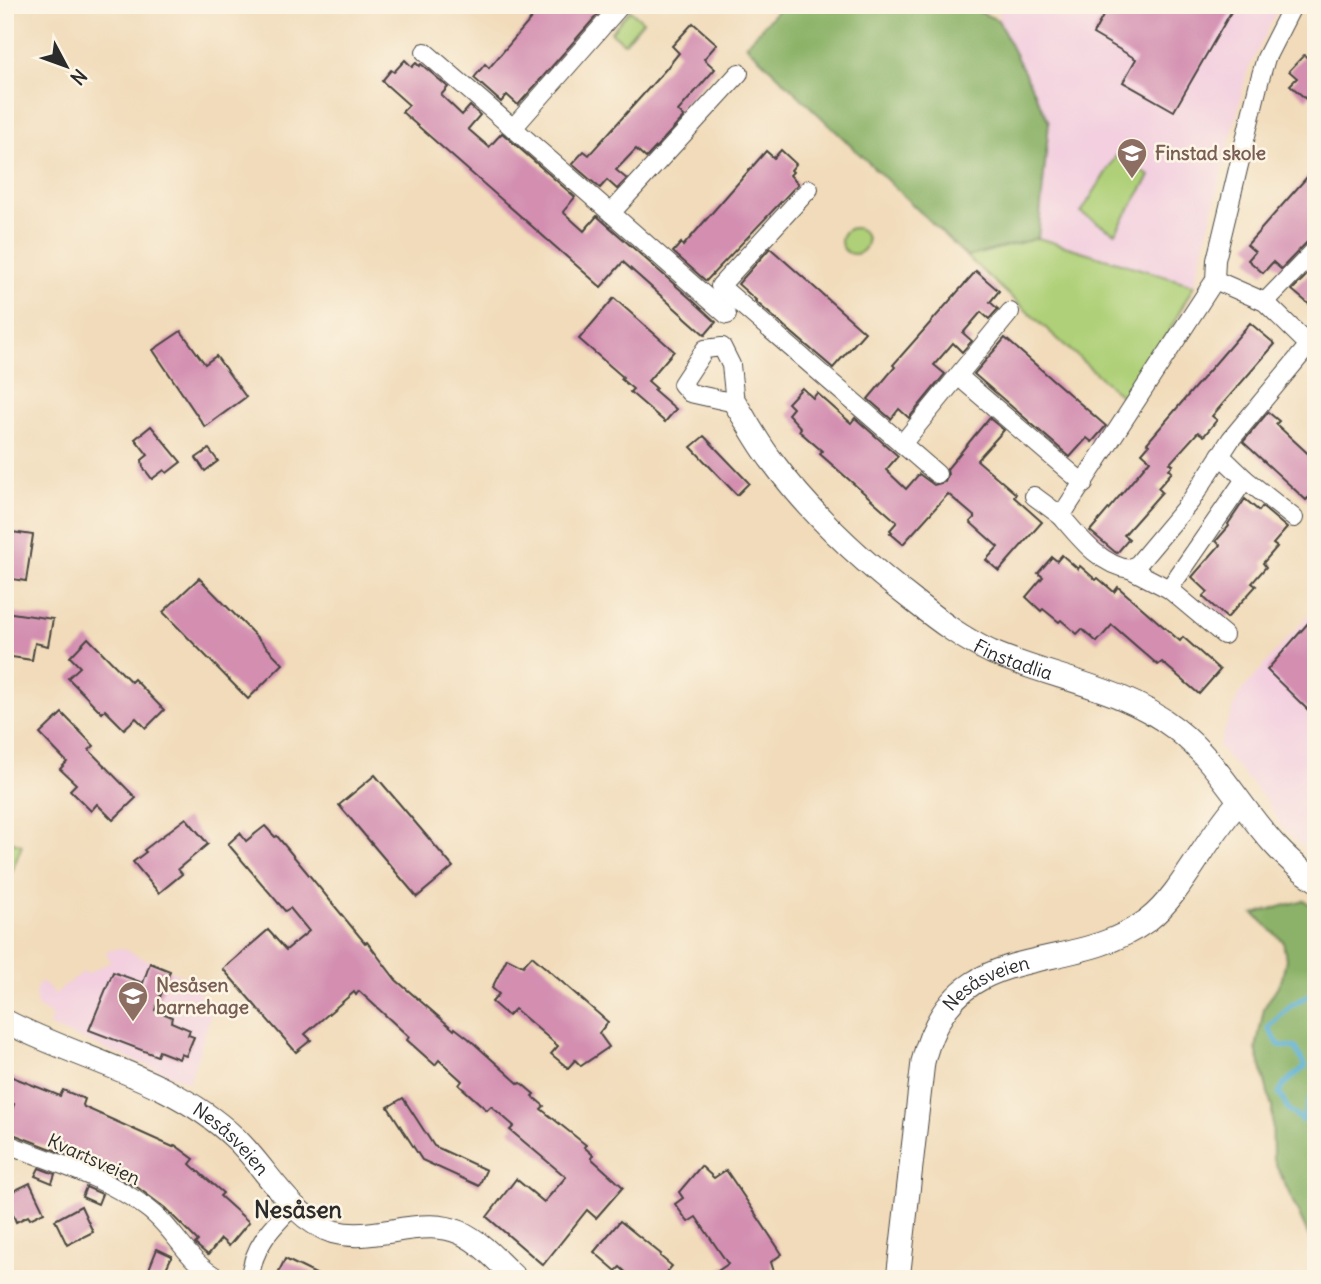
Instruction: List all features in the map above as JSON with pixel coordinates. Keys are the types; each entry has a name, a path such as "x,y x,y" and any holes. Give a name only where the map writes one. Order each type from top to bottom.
{"street":[{"path":"513,128 621,5"},
{"path":"1061,516 1215,280 1216,260 1259,82 1266,58 1293,5"},
{"path":"425,52 727,315"},
{"path":"611,213 739,73"},
{"path":"809,189 720,286 937,474"},
{"path":"1265,302 1316,248"},
{"path":"1130,569 1138,564 1173,525 1231,439 1312,349 1265,302 1215,280"},
{"path":"730,295 722,347 705,349 682,384 690,393 735,403"},
{"path":"902,444 1010,312"},
{"name":"Finstadlia","path":"722,347 731,365 735,403 772,461 835,533 883,577 951,630 988,650 1115,694 1149,710 1192,744 1221,776 1282,854 1316,880"},
{"path":"958,376 1084,484"},
{"path":"1220,455 1294,518"},
{"path":"1169,589 1245,479"},
{"path":"1034,496 1061,516 1086,545 1121,568 1130,569 1169,589 1224,635"},
{"name":"Nesåsveien","path":"898,1279 923,1062 930,1036 943,1011 961,992 991,974 1014,965 1099,943 1129,931 1149,918 1178,886 1213,831 1239,802"},
{"name":"Nesåsveien","path":"5,1021 156,1085 196,1106 246,1148 294,1205 314,1223 346,1234 369,1234 425,1225 449,1227 475,1240 516,1279"},
{"name":"Kvartsveien","path":"5,1143 133,1198 159,1218 198,1266 220,1279"},
{"path":"250,1279 254,1254 261,1242 294,1205"}],"shaded area":[{"name":"Finstad skole","path":"1000,5 1280,5 1247,72 1194,285 1038,238 1048,122 998,20"},
{"path":"1316,606 1316,860 1282,827 1266,800 1218,746 1239,694"},
{"path":"121,948 192,980 212,1012 189,1082 48,1026 52,1016 37,1007 35,991 41,981 55,994 84,971 87,974 110,962 106,951"}],"green space":[{"path":"782,5 963,5 998,20 1049,122 1038,238 967,257 746,45"},
{"path":"630,10 643,21 624,43 611,32"},
{"path":"1116,156 1150,176 1115,233 1081,213"},
{"path":"854,228 863,232 867,241 863,250 854,254 845,250 841,241 845,232"},
{"path":"1038,238 1194,285 1130,404 967,257"},
{"path":"5,839 22,845 5,890"},
{"path":"1304,900 1316,909 1316,1263 1311,1241 1273,1158 1272,1107 1256,1049 1264,1008 1282,979 1286,959 1283,941 1254,914"}],"building":[{"path":"543,5 606,5 518,105 507,95 501,102 474,78 485,64 489,68"},
{"path":"1085,5 1235,5 1174,111 1123,82 1136,59 1093,34 1103,16"},
{"path":"693,23 717,44 704,59 715,69 678,111 684,117 646,158 636,149 616,170 627,179 617,189 607,180 600,188 572,164 584,151 589,155 666,69 679,53 672,46"},
{"path":"1304,55 1316,65 1316,88 1306,99 1290,85 1297,78 1289,71"},
{"path":"405,60 412,67 416,63 419,66 421,64 448,87 441,95 462,115 470,106 480,115 468,129 489,147 502,133 575,197 563,212 584,231 597,216 691,299 716,322 705,335 623,262 601,287 402,112 409,105 382,81"},
{"path":"781,150 796,164 790,175 798,184 706,281 673,252 681,243 683,246 766,151 774,158"},
{"path":"1316,167 1316,238 1308,241 1281,269 1273,262 1263,273 1248,260 1255,252 1247,245"},
{"path":"770,248 865,332 833,368 738,284"},
{"path":"1316,266 1316,310 1292,290"},
{"path":"976,271 999,291 990,302 998,309 989,319 981,312 963,333 972,341 962,352 953,343 934,365 945,374 909,418 899,409 891,419 868,399 895,367 893,365"},
{"path":"614,298 674,351 648,381 656,388 654,390 676,409 665,422 630,392 633,389 621,379 623,377 579,339"},
{"path":"1250,323 1275,344 1212,416 1217,420 1204,436 1198,432 1170,463 1173,465 1169,469 1172,472 1158,488 1162,492 1124,535 1129,539 1115,552 1090,531 1150,460 1142,453 1149,445 1147,443"},
{"path":"181,331 205,364 216,356 246,397 205,427 153,350"},
{"path":"1005,338 1106,426 1092,442 1087,438 1070,457 974,374"},
{"path":"802,388 813,398 817,393 851,423 855,418 898,456 886,470 906,489 919,474 934,485 945,482 947,469 989,418 1004,430 977,460 1016,494 1014,497 1042,522 999,571 986,560 998,547 970,522 975,517 948,494 903,544 890,533 897,522 820,454 822,451 799,431 801,428 788,414 793,408 788,403"},
{"path":"1268,412 1279,421 1276,424 1316,461 1316,506 1243,442"},
{"path":"151,426 181,462 167,473 164,470 152,479 143,467 142,460 148,455 135,439"},
{"path":"704,436 749,483 737,495 691,447"},
{"path":"209,449 218,461 205,471 196,458"},
{"path":"1245,499 1259,511 1262,507 1287,528 1273,544 1277,547 1263,563 1266,567 1252,583 1256,586 1227,618 1203,597 1208,592 1192,577 1220,545 1216,541 1229,526"},
{"path":"5,531 33,535 26,581 5,578"},
{"path":"1062,555 1078,569 1080,566 1096,580 1098,578 1114,592 1118,587 1180,641 1183,637 1220,670 1199,694 1162,662 1158,665 1112,625 1097,642 1082,629 1077,634 1061,620 1059,622 1043,609 1041,611 1026,597 1043,577 1038,573 1052,557 1057,561"},
{"path":"199,578 283,664 248,699 163,612"},
{"path":"5,612 53,619 48,646 35,643 32,660 5,656"},
{"path":"1316,614 1316,703 1309,711 1267,670"},
{"path":"88,638 131,682 134,679 164,710 146,728 136,718 124,729 105,710 102,713 68,678 80,667 70,657"},
{"path":"62,713 94,746 89,750 136,798 113,820 97,804 91,811 70,790 76,784 60,769 67,762 40,734"},
{"path":"375,775 453,867 417,897 339,805"},
{"path":"186,818 208,844 178,869 182,874 159,893 133,862 146,852 144,850"},
{"path":"265,826 277,836 396,980 534,1094 532,1096 544,1106 541,1109 586,1145 584,1147 593,1155 591,1158 623,1187 596,1218 587,1210 543,1265 487,1217 516,1179 544,1202 566,1177 510,1130 514,1126 491,1106 487,1110 459,1085 462,1081 439,1060 435,1065 359,991 356,995 354,992 305,1034 311,1040 296,1052 223,969 268,930 286,950 309,931 290,908 285,911 228,844 240,833 246,841"},
{"path":"532,956 608,1022 599,1033 609,1047 581,1066 575,1060 568,1068 551,1054 558,1046 515,1009 508,1016 492,1002 499,994 492,988 507,958 523,966"},
{"path":"150,963 170,971 155,1010 172,1017 171,1022 190,1030 188,1035 194,1037 186,1056 181,1054 179,1059 159,1051 157,1056 89,1030 113,972 143,983"},
{"path":"5,1074 60,1096 63,1090 85,1099 84,1107 173,1147 175,1145 194,1159 190,1164 223,1193 220,1196 249,1222 229,1246 221,1239 208,1255 195,1244 198,1241 165,1208 137,1187 83,1161 5,1131 14,1104 5,1100"},
{"path":"403,1098 434,1146 486,1170 479,1186 422,1160 388,1107"},
{"path":"701,1166 714,1178 726,1170 753,1210 782,1254 771,1262 776,1279 706,1279 728,1264 696,1217 688,1222 675,1204 683,1198 679,1192"},
{"path":"39,1168 55,1174 52,1183 35,1176"},
{"path":"30,1183 44,1212 16,1222 5,1195"},
{"path":"86,1187 102,1194 98,1204 82,1197"},
{"path":"81,1206 93,1232 67,1245 55,1220"},
{"path":"620,1221 672,1266 661,1279 633,1279 620,1267 616,1271 594,1252"},
{"path":"157,1249 172,1256 161,1279 145,1279"},
{"path":"285,1259 326,1279 275,1279"}],"waterway":[{"path":"1316,984 1311,994 1290,1006 1268,1028 1279,1045 1296,1048 1305,1067 1284,1084 1279,1093 1289,1110 1302,1121 1310,1098 1316,1094"}],"place":[{"name":"Finstad skole","path":"1132,180"},
{"name":"Nesåsen barnehage","path":"133,1023"}],"district":[{"name":"Nesåsen","path":"298,1210"}]}
